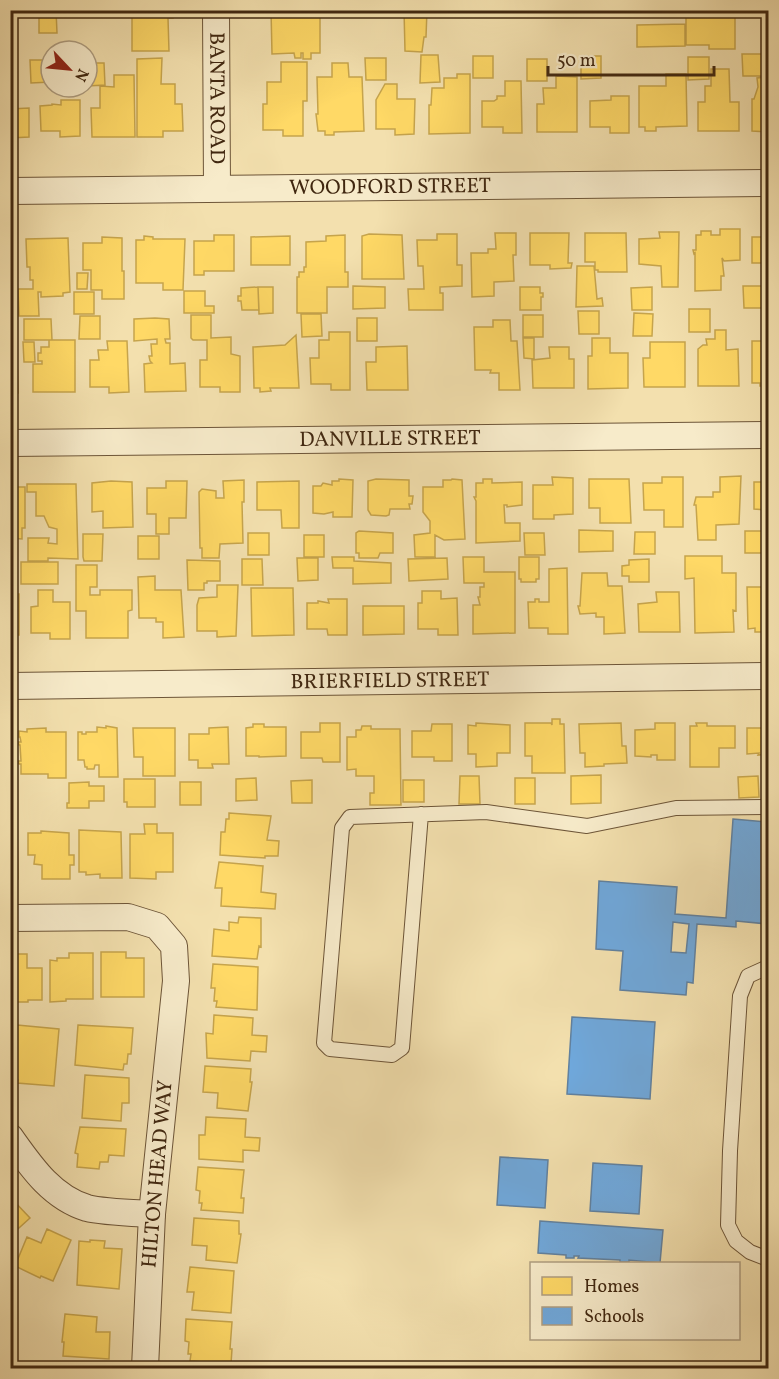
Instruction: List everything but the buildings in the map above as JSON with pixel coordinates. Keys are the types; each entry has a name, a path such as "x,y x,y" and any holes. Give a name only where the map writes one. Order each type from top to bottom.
{"street":[{"name":"BANTA ROAD","path":"216,10 217,188"},
{"name":"WOODFORD STREET","path":"10,191 768,183"},
{"name":"DANVILLE STREET","path":"10,443 768,435"},
{"name":"BRIERFIELD STREET","path":"10,686 768,676"},
{"name":"HILTON HEAD WAY","path":"10,918 128,917 157,926 174,946 176,981 152,1214 145,1368"},
{"path":"10,1137 31,1167 54,1191 87,1208 152,1214"}],"lane":[{"path":"421,814 402,1048 393,1054 330,1049 324,1043 342,828 350,817 421,814 486,812 587,826 676,808 768,807"},
{"path":"768,967 748,976 740,996 730,1151 728,1224 736,1241 750,1252 768,1259"}]}
